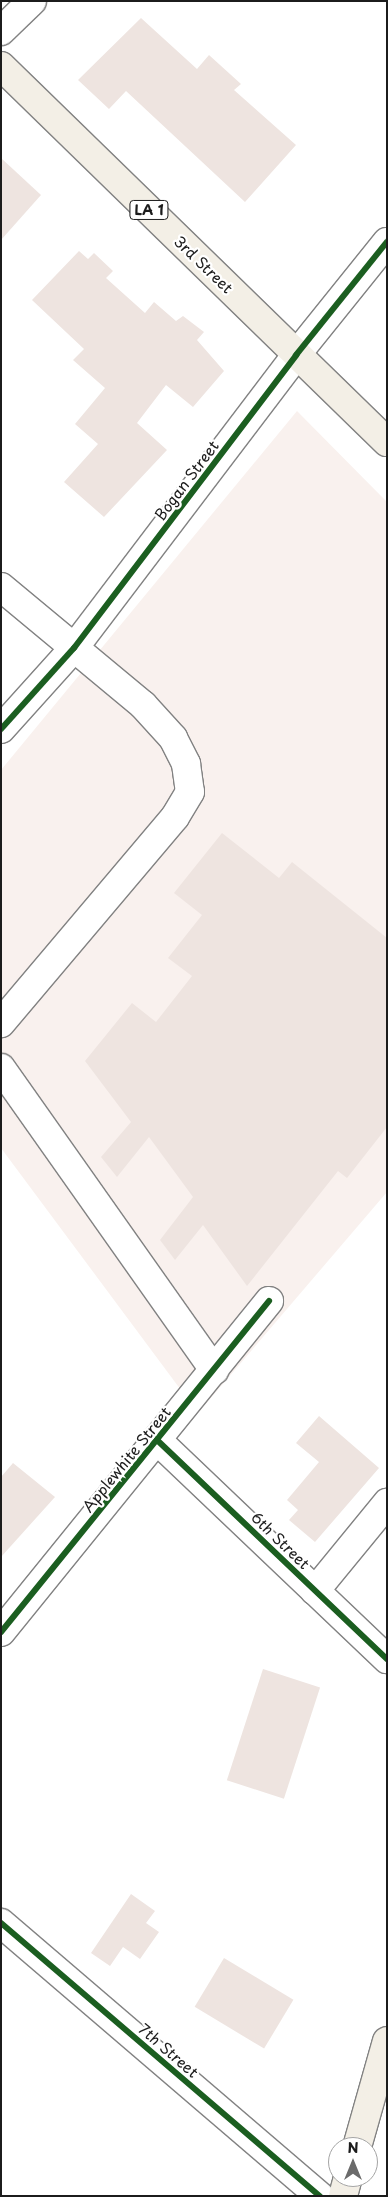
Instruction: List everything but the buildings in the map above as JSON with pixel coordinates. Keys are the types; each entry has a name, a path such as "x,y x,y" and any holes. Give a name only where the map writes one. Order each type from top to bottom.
{"main road":[{"name":"3rd Street","path":"1,66 387,442"},
{"path":"359,2137 387,2041"}],"street":[{"path":"1,31 32,1"},
{"name":"Bogan Street","path":"1,729 74,648 296,354 387,242"},
{"path":"1,587 143,705 173,738 186,764 190,792 176,817 1,1023"},
{"path":"1,1068 214,1370"},
{"name":"Applewhite Street","path":"1,1632 269,1301"},
{"name":"6th Street","path":"158,1440 387,1659"},
{"path":"315,1590 387,1503"},
{"name":"7th Street","path":"1,1923 320,2196"}],"shaded area":[{"path":"297,411 387,502 387,1192 198,1413 1,1148 1,770"}],"cycle path":[{"path":"1,729 74,648 296,355 387,242"},
{"path":"1,1632 269,1301"},
{"path":"157,1440 387,1659"},
{"path":"1,1923 320,2196"}]}
